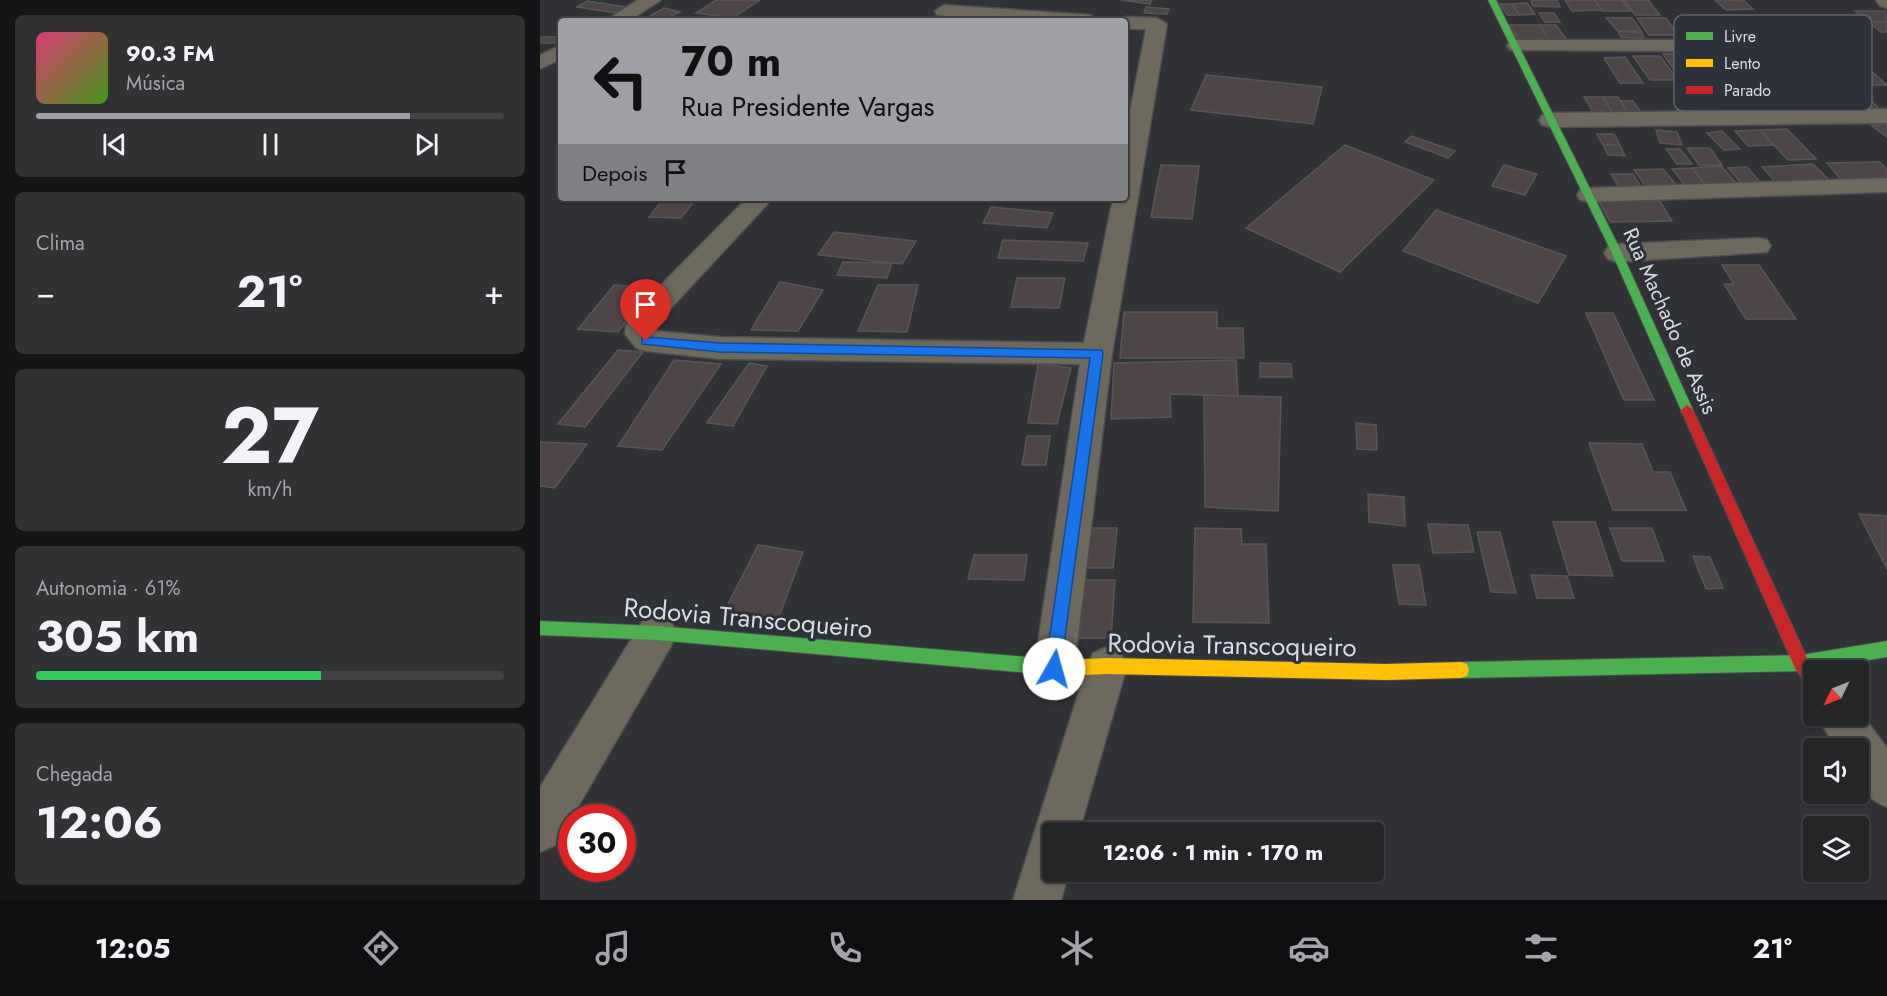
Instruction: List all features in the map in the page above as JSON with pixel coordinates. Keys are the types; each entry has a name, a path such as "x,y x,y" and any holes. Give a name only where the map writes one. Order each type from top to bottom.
{"street":[{"path":"620,18 652,0"},
{"name":"Rua Machado de Assis","path":"1492,0 1517,46 1550,120 1617,253 1803,666"},
{"path":"945,11 1037,18"},
{"path":"1128,23 1157,24 1128,184"},
{"path":"1517,46 1674,46"},
{"path":"543,75 558,55"},
{"path":"1550,120 1887,116"},
{"path":"1589,195 1887,185"},
{"path":"758,201 650,313 640,326 640,334 646,341 720,348 1097,354"},
{"path":"1054,669 1097,354 1125,201"},
{"path":"1617,253 1758,246"},
{"name":"Rodovia Transcoqueiro","path":"540,628 657,633 1054,669 1107,666 1386,672 1801,663 1887,649"},
{"path":"540,829 657,633"},
{"path":"1060,822 1107,666"},
{"path":"1845,726 1887,785"},
{"path":"1037,900 1042,882"}],"building":[{"path":"716,0 760,0 733,18 696,13"},
{"path":"1121,0 1152,0 1150,4"},
{"path":"1531,0 1557,0 1560,7 1533,6"},
{"path":"1565,0 1594,0 1602,10 1572,11"},
{"path":"1595,0 1622,0 1630,11 1603,11"},
{"path":"1624,0 1648,0 1660,15 1635,15"},
{"path":"1715,0 1743,0 1753,9 1726,10"},
{"path":"587,1 627,7 617,13 577,7"},
{"path":"1527,3 1535,14 1519,15 1512,4"},
{"path":"1500,4 1512,4 1519,15 1507,15"},
{"path":"1146,7 1169,9 1167,14 1144,13"},
{"path":"664,8 680,12 668,18 650,16"},
{"path":"1855,11 1885,11 1887,22 1872,22 1872,15 1860,15"},
{"path":"1539,13 1554,13 1560,22 1545,22"},
{"path":"1606,18 1632,18 1641,31 1618,31"},
{"path":"1637,18 1666,18 1674,29 1674,35 1649,35"},
{"path":"1872,22 1887,22 1887,32 1881,32"},
{"path":"1510,25 1540,25 1549,41 1519,41"},
{"path":"1540,25 1556,25 1570,45 1549,41"},
{"path":"1618,31 1642,33 1644,39 1621,37"},
{"path":"540,37 558,37 558,43 540,43"},
{"path":"1663,54 1674,54 1674,61 1668,61"},
{"path":"1633,56 1660,56 1674,75 1674,80 1650,80"},
{"path":"1625,57 1643,83 1620,83 1604,58"},
{"path":"1668,61 1674,61 1674,70"},
{"path":"1872,72 1887,85 1872,85"},
{"path":"1206,75 1322,87 1313,124 1191,110"},
{"path":"1584,97 1603,97 1615,117 1596,117"},
{"path":"1603,97 1618,97 1631,117 1615,117"},
{"path":"1621,101 1633,101 1642,114 1629,114"},
{"path":"1872,102 1883,112 1872,110"},
{"path":"1760,111 1772,111 1775,115 1763,115"},
{"path":"1783,111 1808,112 1785,113"},
{"path":"1812,111 1832,111 1836,116 1816,115"},
{"path":"1834,111 1857,111 1859,113 1836,113"},
{"path":"1887,124 1887,137 1872,126"},
{"path":"1787,129 1816,159 1788,160 1760,130"},
{"path":"1656,130 1677,132 1682,145 1660,143"},
{"path":"1760,130 1774,145 1748,146 1735,131"},
{"path":"1722,131 1740,149 1724,150 1707,133"},
{"path":"1597,134 1614,134 1620,145 1603,145"},
{"path":"1411,136 1455,151 1448,158 1405,142"},
{"path":"1345,145 1434,180 1340,272 1246,228"},
{"path":"1603,145 1620,145 1625,156 1608,155"},
{"path":"1687,148 1710,148 1722,165 1699,165"},
{"path":"1666,149 1680,149 1692,164 1677,164"},
{"path":"1880,162 1887,170 1887,181 1843,182 1827,163"},
{"path":"1813,164 1831,182 1779,186 1762,167"},
{"path":"1161,165 1199,166 1192,219 1151,217"},
{"path":"1504,165 1537,174 1525,195 1492,186"},
{"path":"1721,166 1739,186 1708,188 1692,168"},
{"path":"1747,167 1762,184 1743,185 1728,168"},
{"path":"1692,168 1708,188 1688,189 1672,169"},
{"path":"1663,169 1678,187 1647,188 1634,170"},
{"path":"1611,174 1633,174 1642,189 1620,189"},
{"path":"662,201 694,201 681,218 649,217"},
{"path":"1599,201 1660,201 1672,221 1610,222"},
{"path":"991,207 1053,213 1047,228 983,223"},
{"path":"1436,210 1566,256 1538,303 1403,251"},
{"path":"834,232 916,241 902,264 818,255"},
{"path":"1003,240 1088,243 1083,261 998,258"},
{"path":"843,262 892,263 887,278 837,275"},
{"path":"1722,265 1759,265 1796,319 1746,319 1724,284 1734,284"},
{"path":"1017,278 1065,278 1059,308 1011,307"},
{"path":"780,282 823,290 798,331 751,330"},
{"path":"614,285 653,288 618,332 578,329"},
{"path":"878,285 918,285 907,332 858,331"},
{"path":"1124,312 1217,312 1217,328 1243,328 1244,358 1120,358"},
{"path":"1586,313 1613,313 1654,400 1624,400"},
{"path":"618,350 643,352 585,427 558,424"},
{"path":"674,360 721,364 662,450 618,446"},
{"path":"1236,360 1238,396 1170,394 1171,417 1111,419 1114,363"},
{"path":"749,363 767,366 733,426 707,423"},
{"path":"1260,363 1291,364 1292,377 1260,377"},
{"path":"1038,364 1071,368 1057,424 1028,423"},
{"path":"1204,395 1281,397 1278,511 1205,507"},
{"path":"1356,423 1376,425 1377,450 1357,449"},
{"path":"1027,436 1050,436 1046,465 1022,465"},
{"path":"540,442 587,444 555,488 540,486"},
{"path":"1589,443 1642,444 1653,472 1670,472 1686,510 1613,510"},
{"path":"1368,494 1404,497 1405,526 1369,522"},
{"path":"1859,514 1887,516 1887,569"},
{"path":"1553,522 1595,522 1613,576 1569,575"},
{"path":"1428,524 1468,525 1474,552 1433,553"},
{"path":"1087,528 1117,528 1113,568 1083,568"},
{"path":"1195,528 1241,529 1242,544 1266,544 1269,623 1193,622"},
{"path":"1610,528 1652,528 1664,561 1622,561"},
{"path":"1477,532 1500,532 1516,593 1491,592"},
{"path":"758,545 803,552 779,617 724,612"},
{"path":"974,555 1027,555 1024,580 968,579"},
{"path":"1693,556 1710,557 1723,588 1706,589"},
{"path":"1393,565 1419,565 1426,605 1399,604"},
{"path":"1531,575 1567,576 1574,598 1537,598"},
{"path":"1085,580 1115,580 1111,638 1079,638"}],"traffic: fast":[{"path":"1492,0 1617,253 1687,410"},
{"path":"540,628 657,633 1064,668"},
{"path":"1461,670 1801,663 1887,649"}],"traffic: slow":[{"path":"1064,668 1107,666 1386,672 1461,670"}],"traffic: jam":[{"path":"1687,410 1803,666"}],"route":[{"path":"646,341 720,348 1097,354 1054,669"}]}
